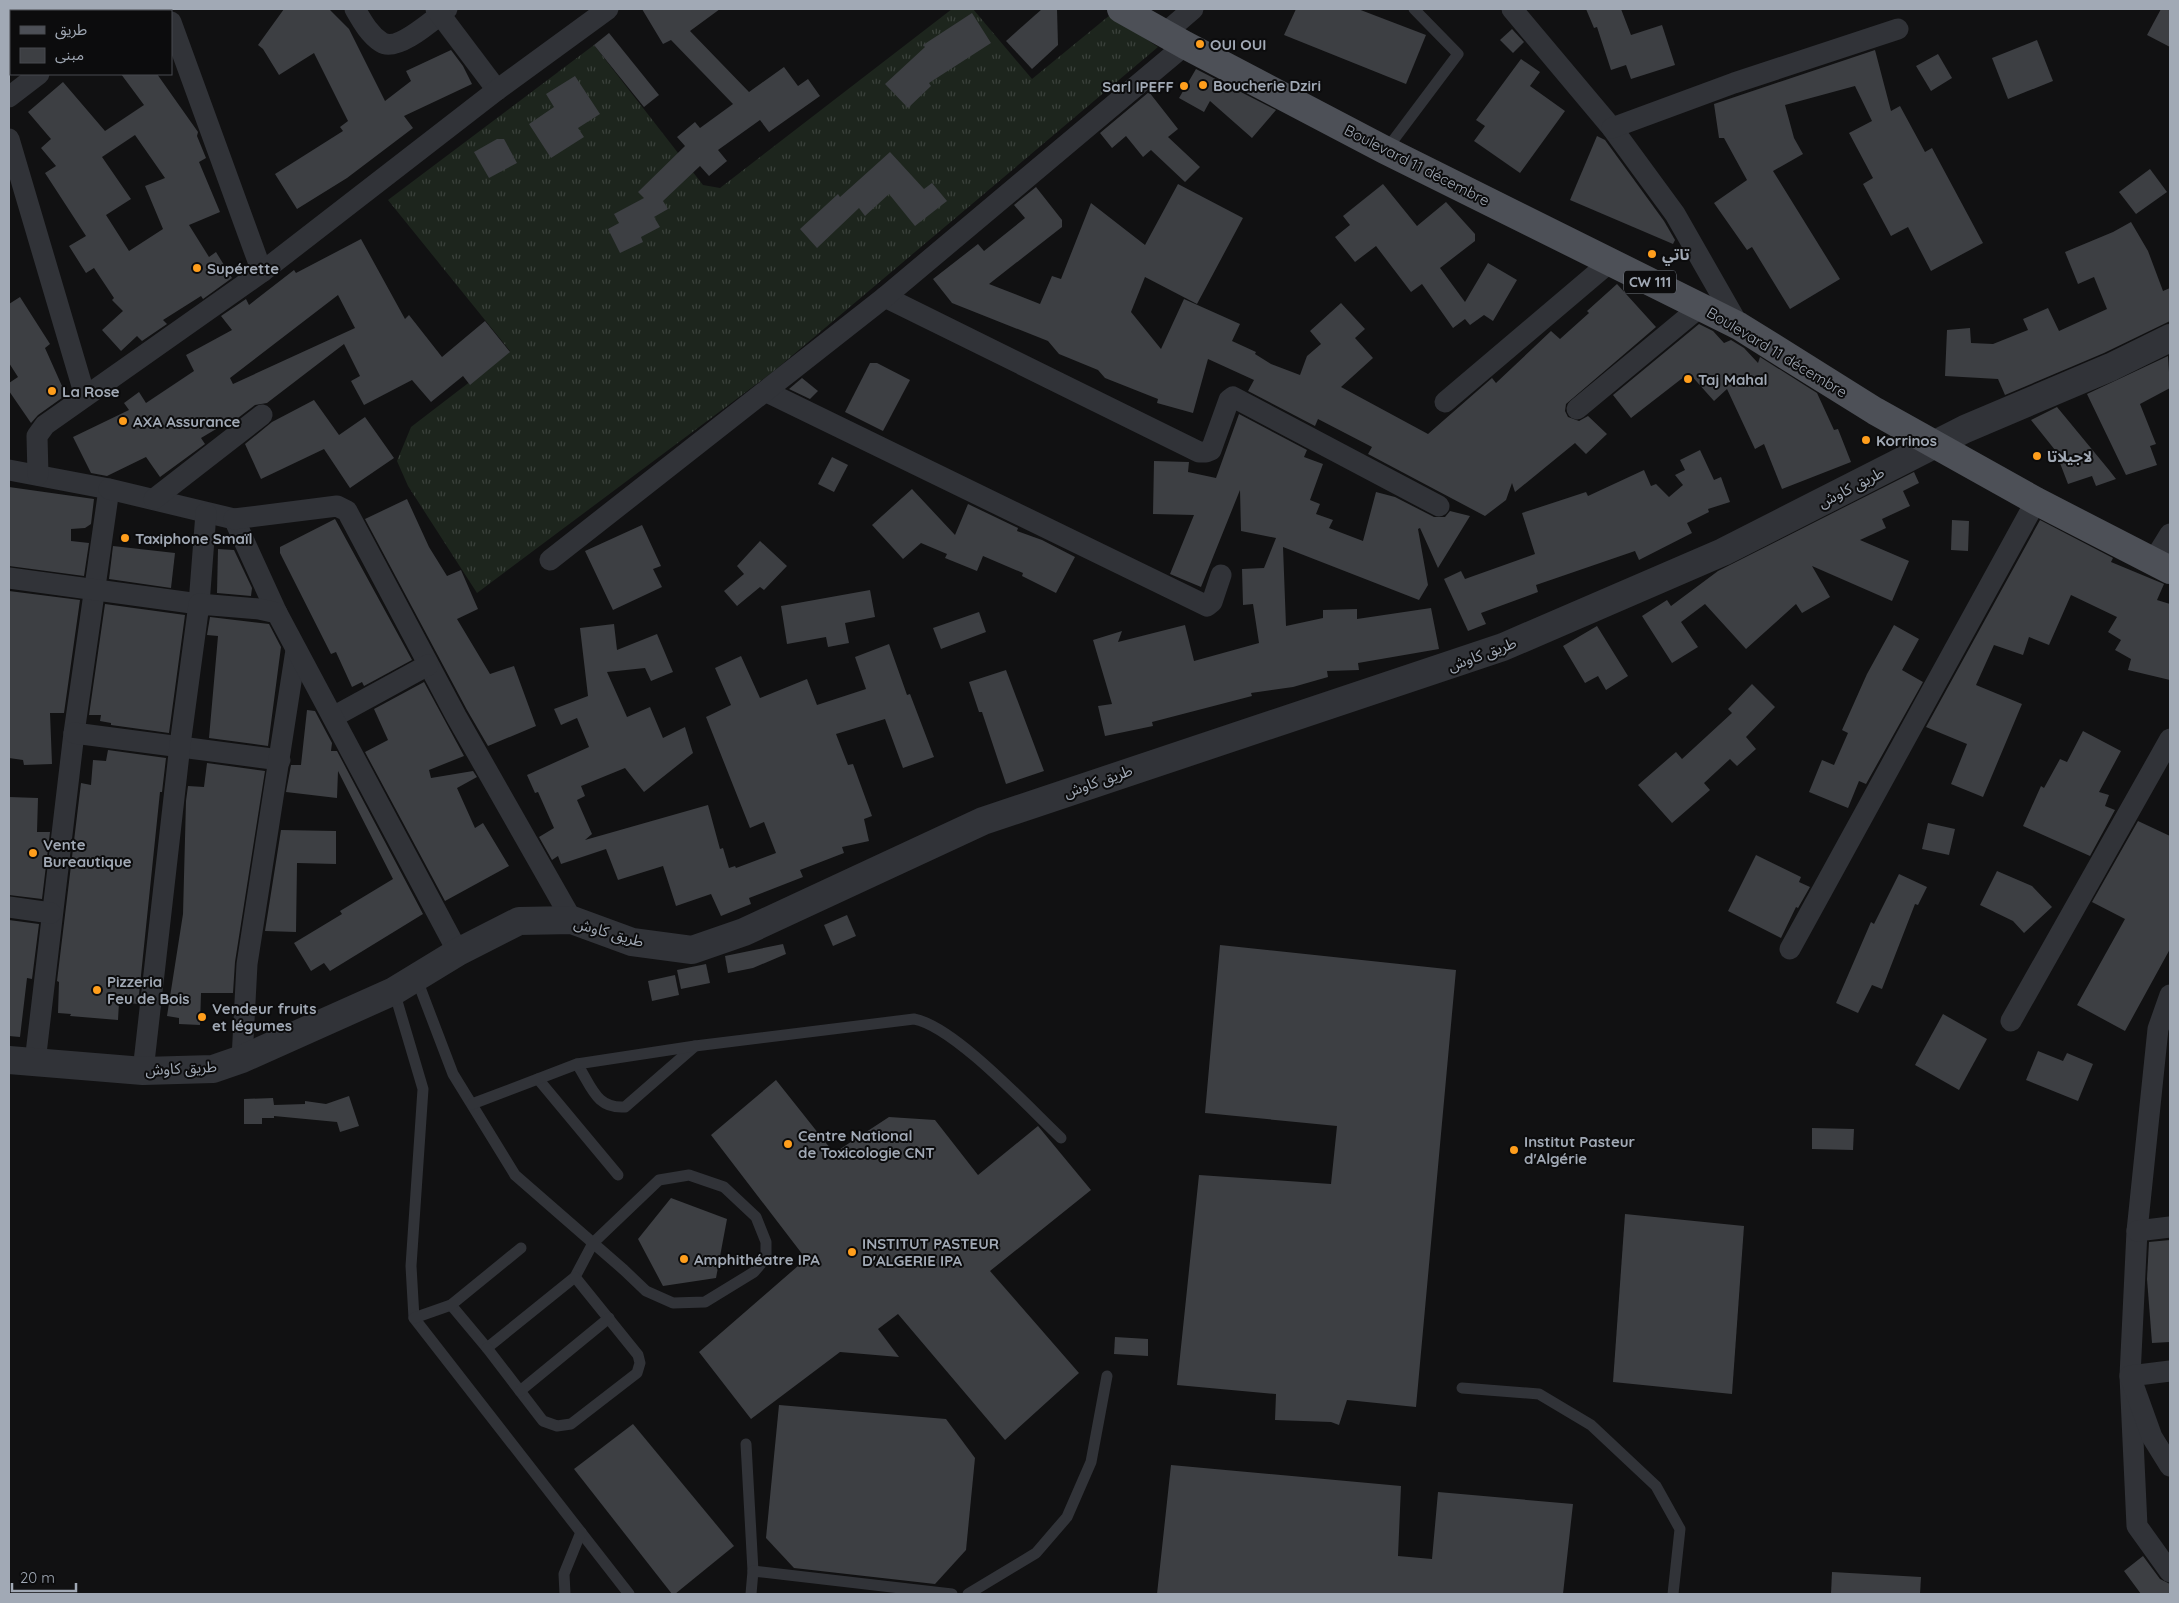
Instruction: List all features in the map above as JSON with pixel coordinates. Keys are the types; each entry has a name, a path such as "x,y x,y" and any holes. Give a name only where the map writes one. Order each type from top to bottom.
{"main road":[{"name":"Boulevard 11 décembre","path":"1121,9 1175,40 1385,150 1739,326 1875,411 2036,501 2162,565"}],"street":[{"path":"355,9 370,31 382,43 390,45 403,42 441,11 496,90"},
{"path":"38,475 37,436 45,425 262,272 496,90 608,9"},
{"path":"550,560 767,392 885,297 1175,40 1193,9"},
{"path":"1514,9 1612,128 1675,214 1739,326"},
{"path":"172,25 262,272"},
{"path":"1612,128 1734,83 1898,29"},
{"path":"9,97 38,75"},
{"path":"9,138 85,396"},
{"path":"1445,402 1610,262"},
{"path":"885,297 1198,452 1210,450 1229,400 1233,397 1439,506"},
{"path":"1577,410 1700,307"},
{"name":"طريق كاوش","path":"22,1061 143,1071 213,1070 242,1060 405,984 458,952 519,921 572,920 632,942 692,950 744,932 983,821 1503,648 1723,552 1935,444 2170,338"},
{"path":"767,392 1206,606 1212,602 1220,575"},
{"path":"154,499 262,415"},
{"path":"9,470 109,489 234,519 337,506 347,511 428,664 572,920"},
{"path":"22,1061 51,913 93,590 109,489"},
{"path":"1790,949 2036,501"},
{"path":"143,1071 180,745 199,604 206,512"},
{"path":"234,519 296,650 458,952"},
{"path":"2162,565 2170,534"},
{"path":"9,578 199,604 259,609 277,613"},
{"path":"242,1060 247,964 296,650"},
{"path":"332,717 428,664"},
{"path":"74,733 180,745 280,760"},
{"path":"2011,1021 2170,738"},
{"path":"9,908 51,913"},
{"path":"2169,1566 2137,1526 2130,1376 2137,1231 2170,995"},
{"path":"2137,1231 2170,1228"},
{"path":"2130,1376 2170,1371"},
{"path":"2130,1376 2152,1437 2170,1466"}],"lane":[{"path":"1385,150 1458,54 1414,9"},
{"path":"405,984 453,1074 515,1175 593,1243 646,1291 673,1303 705,1302 754,1272 766,1258 766,1242 756,1217 724,1187 689,1175 659,1180 593,1243 575,1277 487,1348"},
{"path":"405,984 423,1089 410,1266 414,1318 629,1594"},
{"path":"472,1104 578,1064 696,1046 902,1019 925,1021 962,1045 1061,1138"},
{"path":"578,1064 602,1104 612,1108 626,1107 696,1046"},
{"path":"538,1079 618,1175"},
{"path":"414,1318 451,1305 521,1248"},
{"path":"451,1305 543,1421 557,1426 571,1424 637,1374 640,1363 638,1355 575,1277"},
{"path":"520,1391 609,1318"},
{"path":"968,1594 1036,1553 1067,1517 1091,1462 1107,1376"},
{"path":"1462,1388 1539,1394 1591,1425 1656,1486 1680,1529 1673,1594"},
{"path":"746,1444 753,1571 751,1594"},
{"path":"565,1594 564,1574 581,1532"},
{"path":"753,1571 952,1594"}],"green space":[{"path":"952,9 973,9 1032,79 1110,15 1158,47 774,371 477,593 408,486 397,461 411,427 510,351 388,200 594,45 703,185 720,188"}],"building":[{"path":"284,9 329,9 349,29 385,101 411,81 406,71 451,50 463,66 472,84 404,116 413,128 347,178 297,209 275,174 343,131 340,127 348,121 314,53 279,75 263,49 258,45"},
{"path":"642,9 720,9 690,31 749,92 784,67 798,86 808,79 820,96 769,132 760,120 718,150 727,161 709,176 700,166 663,201 668,209 654,217 660,227 641,237 643,242 620,253 608,229 619,223 614,214 644,198 638,192 685,146 677,137 695,122 700,128 733,104 671,40 663,44"},
{"path":"1042,9 1057,9 1058,45 1032,69 1006,41"},
{"path":"1296,9 1358,9 1426,35 1406,84 1284,35"},
{"path":"1586,9 1621,9 1631,35 1662,25 1675,65 1631,79 1626,65 1611,70 1597,27 1594,28"},
{"path":"2161,9 2170,9 2170,47 2147,35"},
{"path":"972,13 991,43 929,83 931,86 908,108 885,84 925,47 923,45"},
{"path":"1512,29 1524,42 1513,53 1500,40"},
{"path":"609,33 659,95 644,107 594,45"},
{"path":"2037,40 2053,81 2008,99 1992,58"},
{"path":"1875,50 1891,111 1900,106 1925,152 1932,148 1983,243 1931,271 1908,227 1891,236 1863,184 1873,178 1849,133 1872,121 1855,86 1785,105 1794,138 1803,154 1773,171 1840,279 1790,309 1752,247 1747,250 1714,203 1747,180 1724,138 1719,138 1714,104"},
{"path":"1938,54 1952,78 1931,91 1916,66"},
{"path":"1521,59 1540,72 1530,86 1565,111 1520,173 1474,141 1485,126 1476,120"},
{"path":"1196,69 1276,110 1252,138 1210,101 1204,112 1179,98"},
{"path":"122,75 158,75 198,132 197,136 206,158 199,162 220,212 189,225 209,257 216,252 232,278 203,299 201,296 163,320 167,324 142,341 137,336 121,351 102,330 123,311 112,300 114,298 94,268 86,273 69,246 86,236 45,173 56,166 41,148 51,139 28,112 63,82 105,131 144,105","holes":["135,135 165,178 145,186 163,229 129,251 106,215 131,199 102,157"]},
{"path":"575,76 600,114 578,128 584,137 551,158 529,124 554,107 546,94"},
{"path":"1149,92 1178,129 1168,137 1200,167 1185,182 1151,150 1143,157 1126,136 1112,148 1100,133"},
{"path":"1597,136 1605,140 1664,221 1675,240 1673,244 1570,200"},
{"path":"497,139 504,139 517,163 489,178 474,152"},
{"path":"890,152 924,189 932,183 947,201 915,226 889,194 865,216 859,208 817,248 800,229 838,194 840,197"},
{"path":"2150,169 2167,192 2136,214 2119,192"},
{"path":"1178,184 1243,218 1197,304 1145,277 1131,312 1161,349 1184,299 1240,324 1232,341 1256,352 1255,354 1271,364 1300,375 1307,356 1321,344 1310,331 1341,303 1365,329 1355,338 1373,358 1341,387 1428,434 1492,378 1496,383 1551,331 1560,339 1617,284 1656,327 1566,404 1565,411 1568,417 1579,421 1588,416 1607,434 1586,454 1575,443 1515,492 1512,483 1506,500 1485,516 1368,454 1372,447 1318,419 1315,426 1248,391 1254,380 1208,359 1193,413 1157,403 1158,399 1105,378 1098,370 1059,354 1048,341 952,303 933,279 978,244 984,251 1025,218 1014,205 1036,187 1062,220 1062,227 989,284 1040,304 1052,276 1061,279 1091,203 1145,245"},
{"path":"1383,184 1417,226 1446,202 1475,234 1475,241 1440,268 1465,302 1488,263 1517,280 1493,321 1484,315 1470,325 1465,319 1453,328 1422,284 1411,292 1376,246 1355,262 1335,237 1350,225 1343,216"},
{"path":"2131,222 2148,251 2163,291 2170,288 2170,321 2104,353 2005,395 1998,379 1945,376 1947,330 1970,328 1971,343 1993,344 2028,330 2023,319 2048,308 2059,331 2107,309 2094,277 2078,284 2065,252 2113,232"},
{"path":"361,239 405,319 409,315 442,357 485,321 510,352 470,385 463,376 431,402 412,380 364,405 351,381 360,376 344,344 267,403 255,405 234,421 233,419 201,438 205,444 160,477 146,457 107,476 91,473 73,437 129,410 124,403 139,392 146,403 194,371 186,355 232,330 221,316 246,299 249,305 294,270 296,273","holes":["338,295 355,328 233,384 230,378"]},
{"path":"20,297 50,344 45,348 66,395 38,415 31,423 9,391 9,383 18,377 9,363 9,304"},
{"path":"1699,324 1713,331 1724,343 1731,340 1744,348 1758,363 1760,357 1817,393 1834,430 1838,429 1851,462 1782,489 1764,444 1755,449 1727,389 1714,401 1689,373 1631,418 1613,395"},
{"path":"2168,356 2170,388 2140,404 2156,444 2150,446 2157,465 2126,475 2087,394"},
{"path":"870,363 877,363 910,380 883,431 845,412"},
{"path":"802,378 818,391 810,399 789,389"},
{"path":"314,400 339,435 365,417 394,458 350,488 324,449 261,479 245,444 272,422"},
{"path":"2057,407 2116,479 2096,486 2092,476 2068,484 2055,450 2031,420"},
{"path":"1239,414 1307,450 1304,457 1323,464 1310,500 1320,504 1316,514 1333,520 1329,528 1363,541 1376,492 1395,497 1434,517 1445,517 1450,511 1470,516 1438,568 1420,528 1418,529 1428,585 1419,600 1283,547 1286,626 1323,618 1323,610 1357,609 1357,619 1431,608 1439,649 1358,663 1359,670 1327,671 1328,677 1293,687 1251,693 1252,696 1152,722 1153,726 1105,736 1098,706 1112,704 1093,640 1122,631 1118,642 1185,625 1194,661 1259,643 1253,604 1243,605 1242,569 1264,568 1276,538 1241,531 1240,490 1201,587 1170,574 1194,515 1153,514 1154,461 1189,462 1188,472 1216,478"},
{"path":"1700,450 1714,480 1721,477 1730,502 1708,509 1709,512 1687,523 1692,533 1639,560 1635,551 1536,585 1538,592 1481,613 1486,624 1468,631 1444,579 1461,571 1465,579 1535,554 1522,513 1586,492 1588,496 1644,470 1651,486 1656,484 1669,497 1683,485 1675,475 1685,470 1680,460"},
{"path":"832,457 848,465 834,492 818,484"},
{"path":"1914,472 1919,483 1903,491 1910,506 1882,519 1886,528 1860,540 1909,561 1892,601 1812,566 1830,597 1802,613 1796,604 1746,649 1705,604 1681,622 1698,647 1672,663 1642,616 1667,600 1671,606 1718,571"},
{"path":"9,487 94,499 91,524 85,528 71,529 71,541 89,543 84,576 9,566"},
{"path":"912,489 955,535 968,504 1018,528 1017,531 1042,540 1075,557 1056,593 1022,576 1023,573 983,556 977,571 945,558 947,554 921,543 903,559 872,525"},
{"path":"407,499 429,547 447,576 461,570 478,609 457,619 490,674 514,666 536,726 488,746 467,710 365,519"},
{"path":"335,519 412,660 364,686 362,682 352,687 336,652 331,654 280,553 280,547"},
{"path":"1952,520 1969,521 1968,551 1951,550"},
{"path":"2040,520 2113,558 2111,562 2164,584 2157,600 2170,604 2170,680 2128,670 2131,659 2115,650 2121,640 2108,632 2117,617 2071,595 2049,645 2029,637 2023,655 1994,645 1976,685 2022,704 1983,797 1951,784 1967,744 1926,727"},
{"path":"642,525 661,566 653,569 662,587 613,610 585,551"},
{"path":"760,541 787,566 764,590 760,587 737,606 724,591 744,574 737,566"},
{"path":"113,546 175,553 171,588 109,579"},
{"path":"218,549 234,550 252,588 251,596 217,593"},
{"path":"870,590 875,617 845,623 849,643 828,647 826,637 787,644 781,606"},
{"path":"9,591 80,600 64,713 50,713 52,764 24,765 23,760 9,758"},
{"path":"105,604 185,615 169,733 111,725 111,723 100,721 101,715 89,715"},
{"path":"979,612 986,632 941,649 933,628"},
{"path":"210,617 269,624 281,647 268,746 209,738 218,636 207,635"},
{"path":"614,624 617,650 657,634 673,672 651,681 645,668 607,672 627,717 650,707 663,738 685,727 693,753 644,792 625,768 581,786 585,796 577,800 592,834 585,840 708,805 720,849 723,848 729,868 735,866 736,868 776,853 764,822 750,828 706,717 731,705 715,668 741,656 760,698 807,679 817,705 866,689 855,657 889,644 907,695 910,694 934,757 903,768 885,719 836,734 848,765 853,764 872,816 864,819 869,841 842,847 844,853 800,870 803,877 749,898 751,904 721,916 711,894 676,906 663,866 618,880 606,849 561,864 558,856 552,860 539,837 554,828 538,792 535,793 527,775 589,747 577,718 561,725 554,709 588,696 580,628"},
{"path":"1894,625 1919,639 1902,670 1923,682 1866,784 1859,781 1848,808 1809,792 1822,760 1834,765 1848,733 1842,730 1867,674"},
{"path":"1597,626 1628,676 1606,690 1598,676 1585,683 1563,646"},
{"path":"1006,670 1044,771 1006,784 982,712 979,712 969,682"},
{"path":"424,682 464,756 429,770 431,778 473,771 477,777 457,788 475,828 483,823 509,866 445,901 365,752 388,740 374,709"},
{"path":"1752,684 1775,707 1746,737 1756,749 1737,766 1730,759 1704,783 1710,790 1672,823 1638,785 1676,752 1682,759 1732,713 1728,709"},
{"path":"307,710 315,711 332,743 331,751 337,751 423,914 330,971 324,963 311,971 294,943 342,914 340,911 393,879 338,771 337,798 286,792 291,765 301,765"},
{"path":"2083,731 2121,751 2099,792 2109,795 2105,806 2115,810 2090,856 2023,826 2041,786 2044,788 2060,759 2067,762"},
{"path":"108,750 166,758 162,792 160,792 138,1004 119,1002 118,1020 70,1016 71,1014 58,1013 59,982 57,981 81,783 91,785 93,760 106,761"},
{"path":"207,763 265,771 235,962 233,993 201,993 200,1025 179,1024 179,1018 167,1016 183,914 186,801 188,786 204,787"},
{"path":"9,797 38,798 37,832 50,832 42,899 9,895"},
{"path":"2138,821 2170,836 2170,949 2125,1031 2077,1005 2125,919 2092,902"},
{"path":"1928,823 1955,829 1949,855 1922,849"},
{"path":"281,830 336,831 336,864 297,863 296,932 265,931"},
{"path":"1756,855 1801,877 1799,882 1810,887 1798,908 1796,907 1781,938 1728,911"},
{"path":"1997,871 2032,886 2052,907 2024,933 2013,921 1980,905"},
{"path":"1899,874 1927,887 1918,905 1915,904 1882,989 1872,985 1858,1013 1836,1003 1871,922 1874,924"},
{"path":"847,915 856,936 833,946 824,925"},
{"path":"9,920 39,924 32,979 27,978 20,1037 9,1036"},
{"path":"783,944 786,954 753,968 728,973 725,956"},
{"path":"1220,945 1456,970 1416,1407 1347,1400 1339,1425 1331,1422 1275,1420 1276,1394 1177,1385 1199,1175 1331,1184 1337,1126 1205,1113"},
{"path":"706,964 710,983 681,989 677,970"},
{"path":"675,975 679,995 652,1001 648,981"},
{"path":"1943,1014 1987,1039 1959,1090 1915,1065"},
{"path":"2038,1051 2063,1061 2067,1053 2093,1064 2078,1101 2026,1080"},
{"path":"776,1080 834,1153 889,1117 935,1120 978,1175 1038,1126 1091,1190 990,1271 1079,1373 1005,1440 898,1314 878,1329 899,1357 840,1352 751,1419 699,1352 806,1259 711,1135"},
{"path":"349,1096 359,1126 340,1132 337,1122 274,1116 274,1118 262,1118 262,1124 244,1124 244,1099 273,1098 274,1105 305,1104 305,1101 326,1104"},
{"path":"1812,1128 1854,1129 1853,1150 1812,1149"},
{"name":"Amphithéatre IPA","path":"671,1198 727,1219 716,1278 663,1286 638,1239"},
{"path":"1625,1214 1744,1226 1732,1394 1613,1382"},
{"path":"2170,1240 2170,1342 2152,1343 2147,1279 2149,1242"},
{"path":"1115,1337 1148,1339 1148,1356 1114,1354"},
{"path":"779,1405 946,1419 975,1458 966,1550 935,1584 794,1568 766,1538"},
{"path":"633,1424 734,1546 675,1594 672,1594 574,1469"},
{"path":"1171,1465 1401,1486 1398,1556 1432,1559 1438,1492 1573,1504 1563,1594 1157,1594"},
{"path":"2143,1556 2160,1579 2170,1584 2170,1594 2141,1594 2124,1571"},
{"path":"1832,1572 1921,1577 1920,1594 1831,1594"}],"place":[{"name":"OUI OUI","path":"1200,44"},
{"name":"Boucherie Dziri","path":"1203,85"},
{"name":"Sarl IPEFF","path":"1184,86"},
{"name":"تاتي","path":"1652,254"},
{"name":"Supérette","path":"197,268"},
{"name":"Taj Mahal","path":"1688,379"},
{"name":"La Rose","path":"52,391"},
{"name":"AXA Assurance","path":"123,421"},
{"name":"Korrinos","path":"1866,440"},
{"name":"لاجيلاتا","path":"2037,456"},
{"name":"Taxiphone Smaïl","path":"125,538"},
{"name":"Vente Bureautique","path":"33,853"},
{"name":"Pizzeria Feu de Bois","path":"97,990"},
{"name":"Vendeur fruits et légumes","path":"202,1017"},
{"name":"Centre National de Toxicologie CNT","path":"788,1144"},
{"name":"Institut Pasteur d'Algérie","path":"1514,1150"},
{"name":"INSTITUT PASTEUR D'ALGERIE IPA","path":"852,1252"},
{"name":"Amphithéatre IPA","path":"684,1259"}]}
